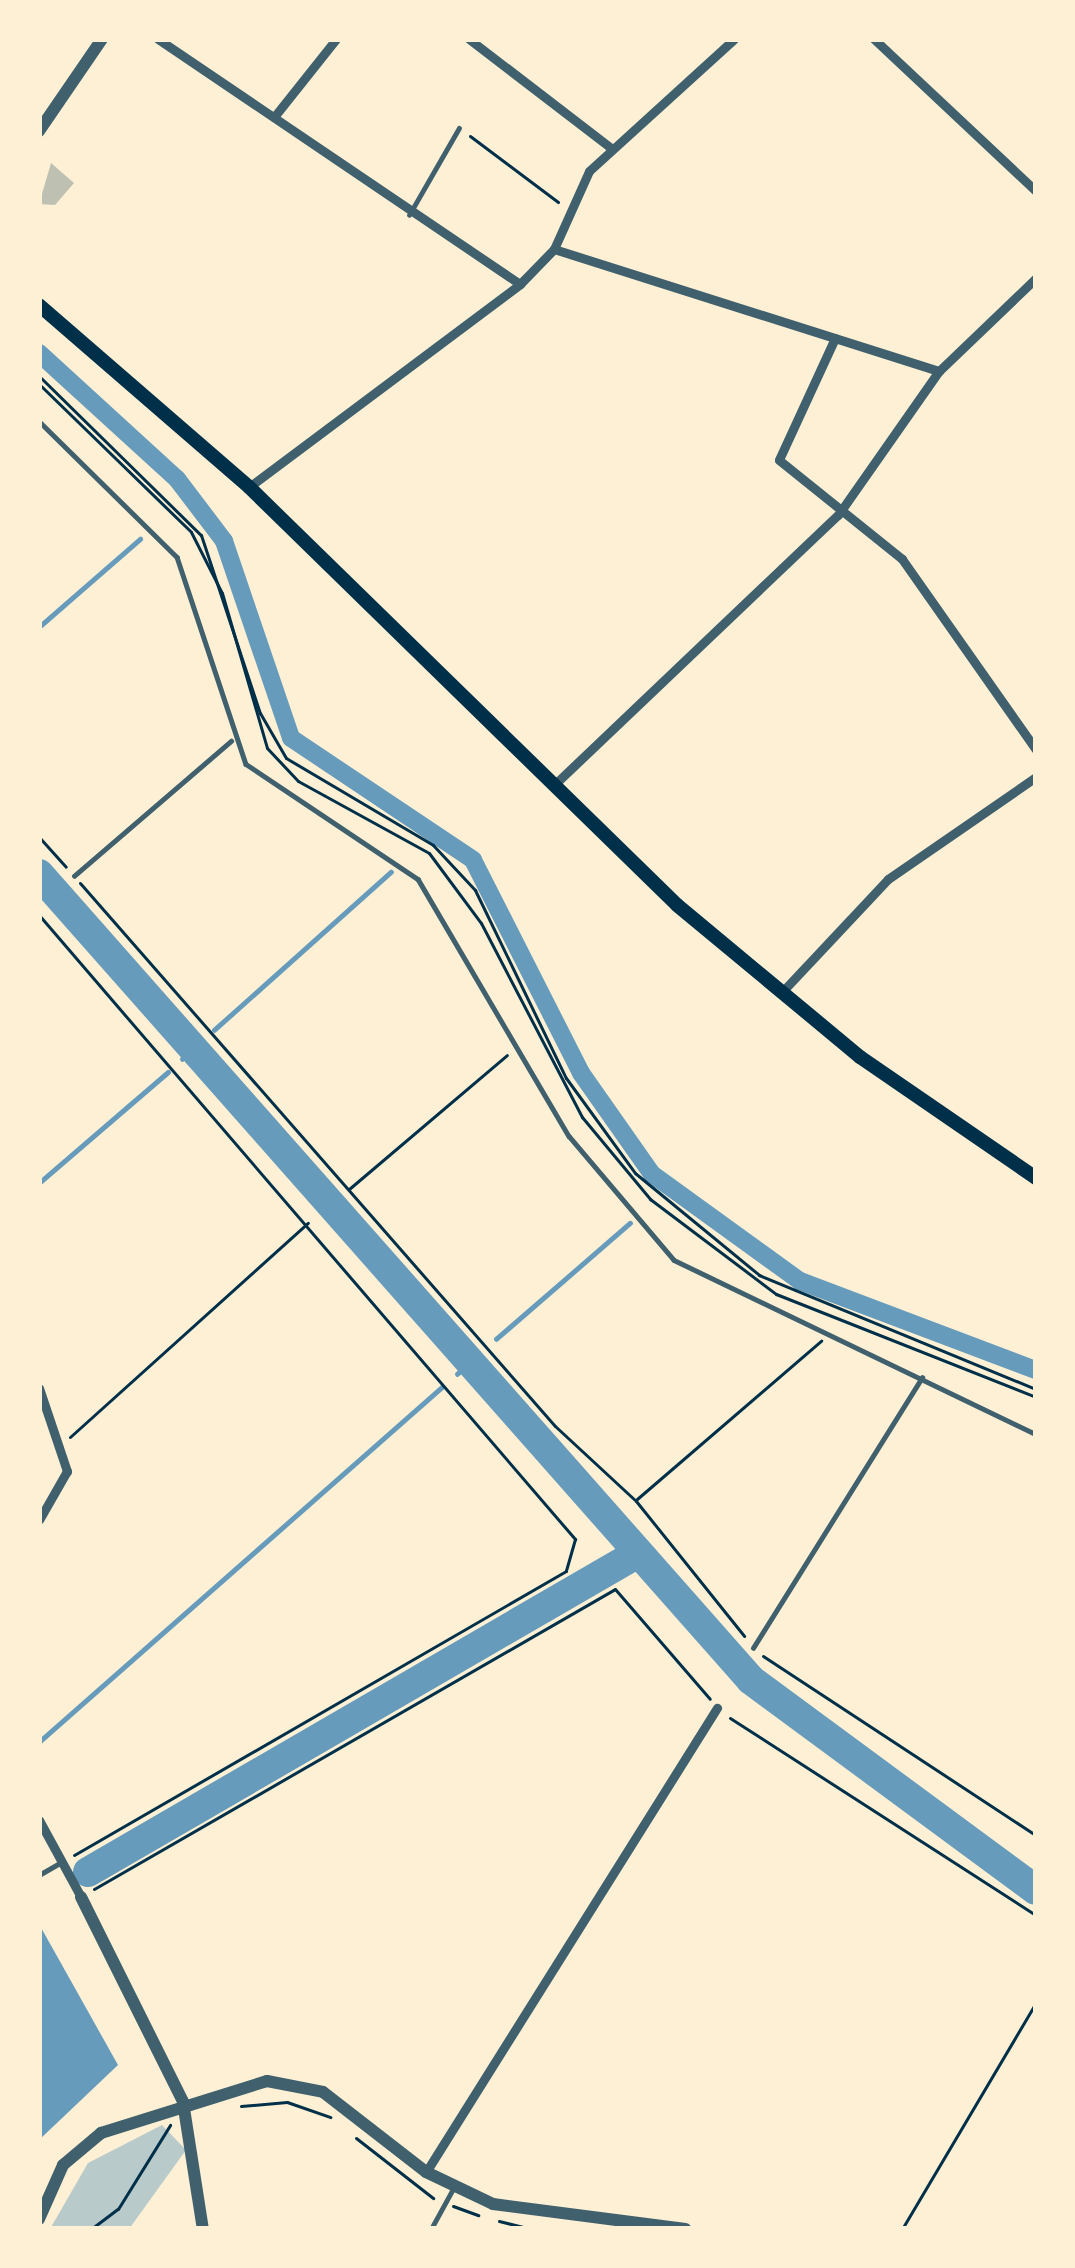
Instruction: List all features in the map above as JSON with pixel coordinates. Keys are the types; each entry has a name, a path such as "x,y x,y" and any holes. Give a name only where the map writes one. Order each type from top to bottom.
{"main road":[{"path":"39,305 249,487 554,785 781,993 1036,1178"}],"street":[{"path":"39,131 101,39"},
{"path":"158,39 409,215 520,284"},
{"path":"274,117 336,39"},
{"path":"469,39 610,148"},
{"path":"249,487 520,284 554,249 567,208 610,148 734,39"},
{"path":"874,39 1036,191"},
{"path":"554,249 939,371"},
{"path":"554,785 838,515 939,371 1036,278"},
{"path":"835,338 779,460 838,515 902,559 1036,750"},
{"path":"781,993 888,879 1036,777"},
{"path":"39,1388 63,1441 66,1480 39,1520"},
{"path":"426,2172 717,1708"},
{"path":"39,1820 183,2102 203,2229"},
{"path":"39,2219 75,2152 183,2102 267,2081 312,2089 454,2187 543,2216 685,2229"}],"lane":[{"path":"409,215 459,128"},
{"path":"39,421 177,557 231,741 271,790 418,879 568,1136 674,1260 824,1338 922,1378 1036,1434"},
{"path":"74,876 231,741"},
{"path":"753,1648 922,1378"},
{"path":"39,1875 65,1866"},
{"path":"431,2229 454,2187"}],"path":[{"path":"459,128 567,208"},
{"path":"39,376 201,535 260,713 286,758 433,845 475,890 566,1078 634,1173 759,1275 1036,1389"},
{"path":"39,384 191,532 222,593 267,748 298,781 429,854 481,923 582,1117 650,1199 776,1294 1036,1397"},
{"path":"39,837 555,1426 636,1501 753,1648 1036,1835"},
{"path":"39,915 311,1221 523,1472 575,1555 566,1571 65,1866"},
{"path":"348,1190 514,1049"},
{"path":"63,1441 311,1221"},
{"path":"636,1501 824,1338"},
{"path":"78,1892 615,1589 717,1708 1036,1915"},
{"path":"902,2229 1036,2002"},
{"path":"237,2106 287,2102 336,2120"},
{"path":"91,2229 118,2209 170,2123"},
{"path":"351,2132 445,2203 532,2229"}],"shaded area":[{"path":"162,2125 186,2150 129,2229 50,2229 88,2163"}],"water":[{"path":"39,1924 118,2065 39,2140"}],"building":[{"path":"51,163 74,183 55,205 39,204"}],"waterway":[{"path":"39,353 177,479 224,541 291,738 473,860 581,1073 652,1174 800,1281 1036,1370"},
{"path":"39,627 140,539"},
{"path":"214,1030 391,872"},
{"path":"39,874 751,1680 1036,1890"},
{"path":"182,1059 201,1042"},
{"path":"39,1183 168,1072"},
{"path":"496,1339 630,1223"},
{"path":"457,1374 477,1356"},
{"path":"39,1742 442,1387"},
{"path":"88,1872 638,1553"}]}
